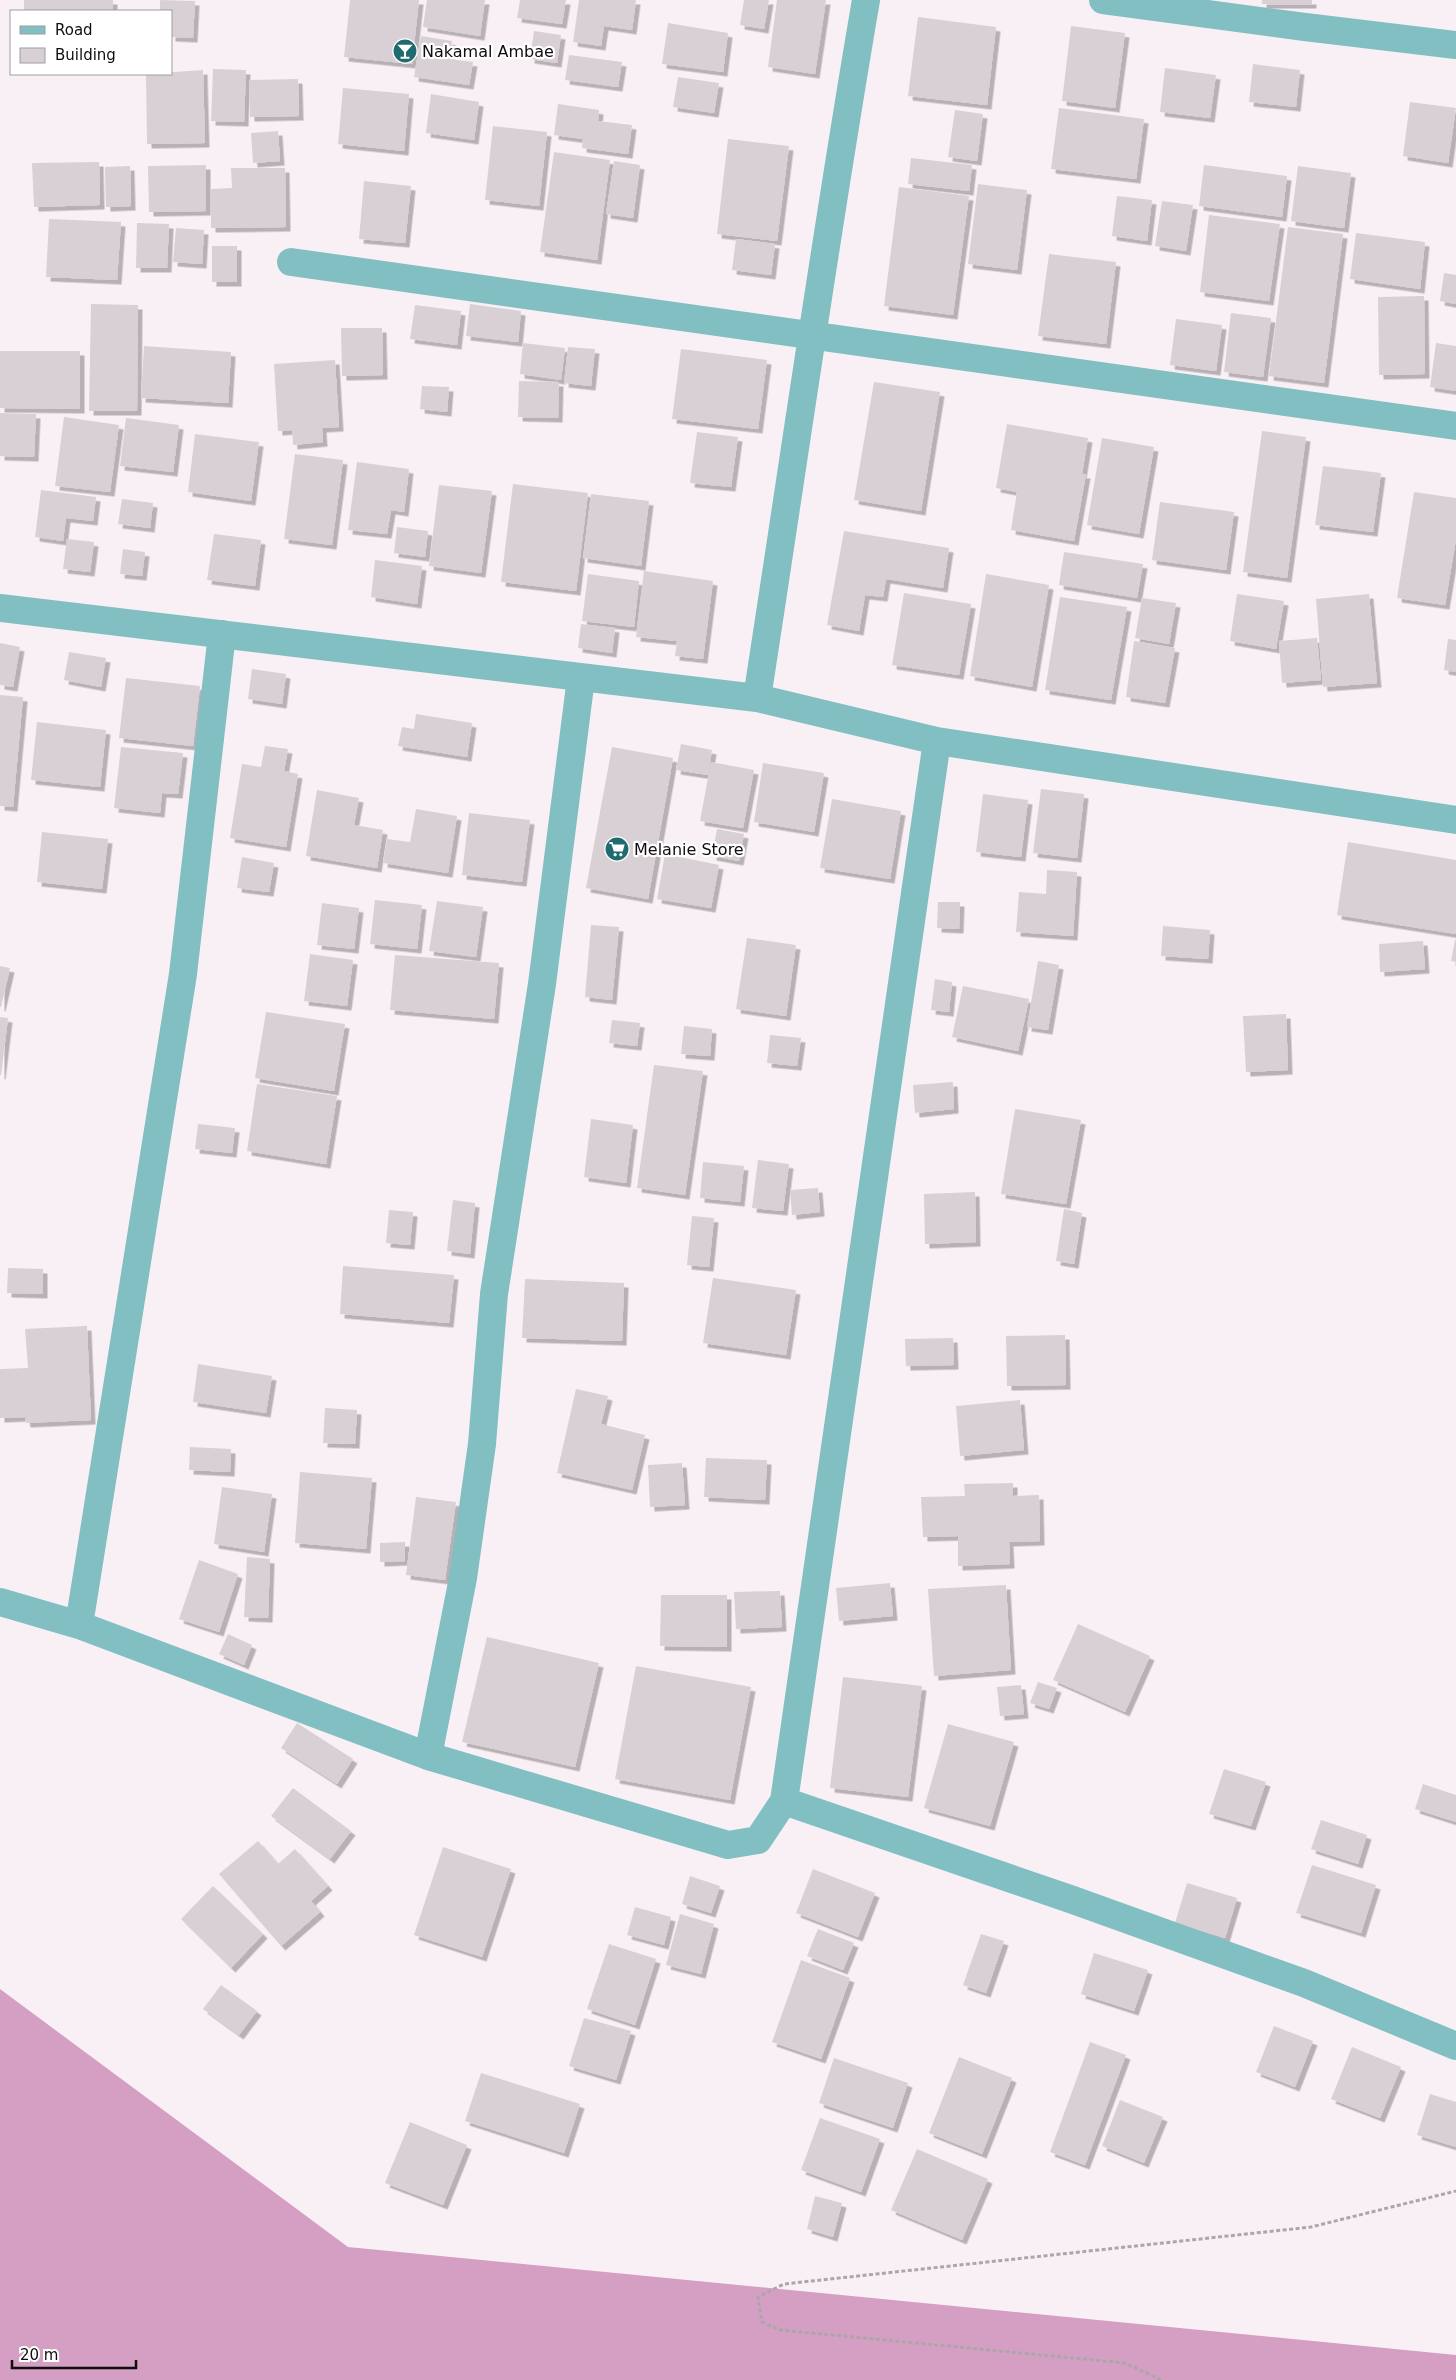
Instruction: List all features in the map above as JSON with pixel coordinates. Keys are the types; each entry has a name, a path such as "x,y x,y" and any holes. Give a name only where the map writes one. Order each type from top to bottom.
{"street":[{"path":"757,698 834,188 866,0"},
{"path":"1103,0 1456,45"},
{"path":"292,262 1456,426"},
{"path":"0,608 757,698 937,741 1456,820"},
{"path":"79,1625 183,974 222,634"},
{"path":"428,1756 463,1578 482,1444 494,1294 542,984 581,678"},
{"path":"0,1602 79,1625 428,1756 728,1845 758,1840 784,1801 937,741"},
{"path":"784,1801 1073,1900 1267,1970 1456,2046"}],"path":[{"path":"1161,2380 1125,2363 780,2330 762,2322 758,2297 784,2284 1310,2227 1456,2191"}],"shaded area":[{"path":"0,1989 348,2247 1456,2355 1456,2380 0,2380"}],"building":[{"path":"24,0 113,0 113,10 24,10"},
{"path":"160,0 195,1 193,38 172,37 172,10 160,10"},
{"path":"350,0 419,0 412,64 344,57"},
{"path":"427,0 485,0 480,36 423,27"},
{"path":"520,0 566,0 562,24 517,18"},
{"path":"579,0 636,0 632,30 604,26 601,46 573,42"},
{"path":"744,0 769,0 764,29 740,25"},
{"path":"777,0 826,0 815,74 768,67"},
{"path":"1262,0 1312,0 1312,4 1262,4"},
{"path":"918,17 996,27 987,105 908,96"},
{"path":"668,23 728,33 723,72 662,64"},
{"path":"1071,26 1125,33 1115,108 1062,101"},
{"path":"534,31 561,35 557,63 530,59"},
{"path":"421,36 452,41 449,59 473,62 469,85 414,77"},
{"path":"569,55 622,62 618,87 565,80"},
{"path":"1253,64 1300,70 1296,107 1249,102"},
{"path":"1165,68 1216,75 1210,118 1160,112"},
{"path":"213,69 246,70 244,122 211,121"},
{"path":"203,70 205,143 147,144 146,75 172,75 172,72"},
{"path":"678,77 719,83 714,113 673,107"},
{"path":"298,79 299,116 250,117 249,80"},
{"path":"343,88 409,94 404,151 338,144"},
{"path":"431,94 479,102 474,140 426,133"},
{"path":"1410,102 1456,108 1448,163 1403,156"},
{"path":"558,104 599,110 598,121 632,125 628,154 582,148 583,139 554,135"},
{"path":"1059,108 1144,119 1136,179 1051,169"},
{"path":"955,110 983,114 977,161 948,157"},
{"path":"493,126 547,132 539,206 485,200"},
{"path":"278,131 280,161 253,163 251,133"},
{"path":"728,139 789,146 777,241 717,234"},
{"path":"554,152 610,160 597,260 540,252"},
{"path":"911,158 972,165 969,191 908,184"},
{"path":"614,161 640,165 633,218 606,214"},
{"path":"99,162 100,205 34,207 32,163"},
{"path":"206,165 206,211 149,212 148,166"},
{"path":"1204,165 1287,176 1282,217 1199,206"},
{"path":"130,166 131,206 106,207 105,167"},
{"path":"1298,166 1351,173 1344,228 1291,221"},
{"path":"231,168 285,168 286,227 211,228 211,189 232,188"},
{"path":"364,181 411,186 405,243 359,239"},
{"path":"978,184 1027,190 1017,270 968,264"},
{"path":"899,187 969,196 953,315 884,306"},
{"path":"1117,196 1152,200 1147,241 1112,236"},
{"path":"1162,201 1193,205 1186,251 1155,246"},
{"path":"1209,215 1280,224 1269,301 1200,292"},
{"path":"49,219 121,222 117,280 46,277"},
{"path":"137,223 169,224 167,268 136,268"},
{"path":"1288,227 1343,234 1324,383 1269,376"},
{"path":"176,228 204,230 202,264 173,262"},
{"path":"1356,233 1425,242 1420,289 1350,279"},
{"path":"736,239 775,244 771,275 732,270"},
{"path":"212,246 237,246 237,282 212,282"},
{"path":"1049,254 1116,262 1106,344 1038,336"},
{"path":"1444,273 1456,275 1456,304 1440,301"},
{"path":"1424,296 1425,374 1379,375 1378,297"},
{"path":"91,304 138,305 137,411 89,411"},
{"path":"470,304 521,311 518,342 466,336"},
{"path":"415,305 461,311 457,345 410,339"},
{"path":"1231,313 1271,318 1263,377 1224,372"},
{"path":"1176,319 1222,325 1216,371 1170,365"},
{"path":"341,328 382,328 383,375 342,376"},
{"path":"523,343 565,348 561,380 520,374"},
{"path":"1436,343 1456,346 1456,391 1430,387"},
{"path":"144,346 231,352 228,403 141,398"},
{"path":"568,347 595,349 591,386 564,383"},
{"path":"681,349 767,360 758,429 672,419"},
{"path":"0,351 80,351 80,409 0,408"},
{"path":"335,360 339,427 322,428 323,442 293,445 292,430 278,431 274,364"},
{"path":"519,381 559,382 558,418 518,417"},
{"path":"874,382 940,392 921,511 854,500"},
{"path":"422,386 449,387 447,412 420,409"},
{"path":"0,413 36,414 34,457 0,456"},
{"path":"64,417 119,425 110,492 55,486"},
{"path":"126,418 179,425 173,472 120,466"},
{"path":"1007,424 1088,438 1082,474 1086,474 1074,541 1011,530 1017,492 996,488"},
{"path":"1262,431 1306,437 1287,578 1243,572"},
{"path":"697,432 738,437 731,487 690,483"},
{"path":"195,434 259,442 251,501 188,492"},
{"path":"1102,438 1154,447 1139,534 1087,525"},
{"path":"295,454 343,460 332,545 284,539"},
{"path":"357,462 409,469 404,512 391,510 387,534 348,530"},
{"path":"1323,466 1381,473 1373,532 1315,525"},
{"path":"513,484 588,493 576,591 501,582"},
{"path":"439,485 492,491 481,573 429,566"},
{"path":"41,490 96,497 93,521 66,518 63,541 35,537"},
{"path":"1414,492 1456,498 1456,539 1445,605 1397,598"},
{"path":"591,494 649,501 641,566 583,558"},
{"path":"122,499 153,503 150,528 118,524"},
{"path":"1160,502 1234,512 1226,570 1152,560"},
{"path":"397,527 428,531 425,557 394,553"},
{"path":"844,531 949,548 943,588 886,579 883,597 865,595 859,631 827,625"},
{"path":"214,534 261,540 255,586 207,580"},
{"path":"67,539 94,542 90,572 63,569"},
{"path":"123,549 145,552 142,576 120,574"},
{"path":"1064,552 1143,564 1137,598 1059,585"},
{"path":"375,560 422,566 417,604 371,597"},
{"path":"644,571 713,581 703,659 675,656 677,641 636,637"},
{"path":"588,574 639,581 634,627 582,621"},
{"path":"986,574 1049,585 1032,687 970,676"},
{"path":"904,593 971,604 959,675 892,665"},
{"path":"1237,594 1284,601 1276,649 1230,641"},
{"path":"1369,594 1377,683 1323,687 1316,599"},
{"path":"1060,597 1127,607 1111,700 1045,690"},
{"path":"1142,598 1176,603 1169,644 1135,638"},
{"path":"581,624 615,628 612,653 578,648"},
{"path":"1317,638 1321,680 1282,683 1279,641"},
{"path":"1448,639 1456,640 1456,672 1444,670"},
{"path":"1134,641 1175,648 1165,703 1126,697"},
{"path":"0,643 20,647 13,687 0,685"},
{"path":"69,652 106,658 101,687 64,680"},
{"path":"252,669 286,674 282,704 248,699"},
{"path":"126,678 200,686 193,746 119,738"},
{"path":"0,695 23,697 13,807 0,806"},
{"path":"416,714 472,723 467,757 398,746 402,727 414,729"},
{"path":"37,722 106,730 100,787 31,780"},
{"path":"681,744 712,750 708,775 676,770"},
{"path":"265,746 288,749 284,771 298,774 286,847 230,838 242,764 261,767"},
{"path":"121,747 183,753 178,794 162,793 160,813 114,808"},
{"path":"612,747 673,758 648,899 586,888"},
{"path":"711,762 754,770 743,828 700,821"},
{"path":"763,763 824,773 814,832 754,822"},
{"path":"1041,789 1084,794 1077,858 1033,853"},
{"path":"317,790 359,798 354,825 383,830 377,868 306,856"},
{"path":"983,794 1028,800 1021,857 976,852"},
{"path":"832,799 901,811 890,879 820,868"},
{"path":"416,809 457,816 448,873 383,863 387,839 410,842"},
{"path":"469,813 530,820 522,882 462,875"},
{"path":"717,829 744,834 739,861 712,856"},
{"path":"42,832 108,839 102,889 37,882"},
{"path":"1348,842 1456,860 1456,934 1337,915"},
{"path":"665,854 719,865 711,908 657,899"},
{"path":"242,857 274,863 269,892 237,888"},
{"path":"1047,870 1077,872 1073,936 1016,932 1019,892 1046,894"},
{"path":"375,900 422,905 417,949 370,944"},
{"path":"437,901 483,907 476,957 429,951"},
{"path":"938,902 960,902 959,929 937,928"},
{"path":"322,903 359,908 354,949 317,945"},
{"path":"591,925 619,927 612,1000 585,997"},
{"path":"1163,926 1210,930 1208,959 1161,956"},
{"path":"747,938 796,945 786,1016 736,1009"},
{"path":"1456,940 1456,962 1451,961"},
{"path":"1423,941 1425,969 1380,972 1379,944"},
{"path":"310,954 353,960 347,1006 304,1001"},
{"path":"395,955 499,963 494,1019 390,1010"},
{"path":"1038,961 1059,965 1048,1030 1027,1027"},
{"path":"0,966 10,968 1,1007 0,1007"},
{"path":"935,979 952,982 949,1012 931,1010"},
{"path":"963,986 1029,999 1018,1051 952,1037"},
{"path":"266,1012 345,1024 334,1091 255,1078"},
{"path":"1286,1014 1288,1070 1246,1072 1243,1016"},
{"path":"0,1017 8,1018 1,1075 0,1075"},
{"path":"612,1020 640,1023 637,1046 609,1043"},
{"path":"684,1026 712,1029 710,1056 681,1054"},
{"path":"770,1035 801,1038 797,1066 767,1063"},
{"path":"654,1065 703,1071 685,1195 637,1188"},
{"path":"953,1082 954,1109 915,1113 913,1085"},
{"path":"257,1084 337,1096 326,1164 247,1151"},
{"path":"1015,1109 1081,1120 1066,1204 1001,1194"},
{"path":"591,1119 633,1125 626,1183 584,1177"},
{"path":"198,1124 235,1128 232,1153 195,1149"},
{"path":"758,1160 789,1164 783,1211 752,1208"},
{"path":"703,1162 744,1166 740,1202 700,1198"},
{"path":"818,1188 820,1212 792,1215 790,1190"},
{"path":"975,1192 976,1242 925,1244 924,1194"},
{"path":"453,1200 475,1203 470,1254 447,1251"},
{"path":"1064,1209 1082,1213 1074,1264 1056,1261"},
{"path":"389,1210 413,1212 410,1245 386,1243"},
{"path":"692,1216 714,1218 709,1267 687,1265"},
{"path":"343,1266 454,1275 449,1323 340,1314"},
{"path":"8,1268 43,1269 43,1294 7,1293"},
{"path":"713,1278 796,1290 786,1355 703,1343"},
{"path":"525,1279 624,1283 622,1341 522,1338"},
{"path":"87,1326 91,1420 26,1423 25,1417 0,1418 0,1369 28,1368 25,1329"},
{"path":"1065,1335 1066,1385 1007,1386 1006,1336"},
{"path":"953,1338 954,1365 906,1366 905,1339"},
{"path":"198,1364 272,1376 266,1413 193,1402"},
{"path":"576,1389 608,1396 601,1424 645,1435 632,1490 557,1473"},
{"path":"1020,1400 1024,1450 960,1456 956,1406"},
{"path":"325,1408 357,1410 355,1444 323,1443"},
{"path":"190,1447 231,1449 230,1472 189,1470"},
{"path":"706,1458 767,1460 765,1500 704,1497"},
{"path":"682,1463 685,1505 650,1507 648,1465"},
{"path":"300,1472 372,1478 366,1549 295,1543"},
{"path":"1013,1483 1013,1496 1039,1495 1040,1541 1009,1542 1010,1564 958,1566 958,1536 923,1537 921,1497 965,1496 964,1484"},
{"path":"222,1487 272,1494 264,1552 214,1544"},
{"path":"416,1497 456,1502 445,1580 406,1575"},
{"path":"405,1542 405,1561 380,1562 380,1543"},
{"path":"247,1557 270,1559 268,1618 244,1617"},
{"path":"199,1560 238,1574 219,1632 179,1619"},
{"path":"890,1583 893,1616 839,1621 836,1588"},
{"path":"1006,1585 1011,1670 934,1676 928,1589"},
{"path":"780,1591 782,1627 736,1629 734,1592"},
{"path":"661,1595 727,1595 727,1647 660,1646"},
{"path":"1078,1624 1150,1656 1125,1712 1053,1680"},
{"path":"228,1634 252,1645 244,1665 219,1654"},
{"path":"487,1637 599,1663 575,1767 462,1742"},
{"path":"636,1666 751,1687 730,1800 615,1779"},
{"path":"843,1677 922,1686 908,1797 830,1788"},
{"path":"1038,1682 1057,1688 1049,1709 1030,1703"},
{"path":"1021,1685 1024,1714 1000,1716 997,1687"},
{"path":"297,1723 353,1759 337,1784 281,1748"},
{"path":"948,1724 1014,1742 990,1826 924,1808"},
{"path":"1224,1769 1266,1782 1251,1826 1209,1814"},
{"path":"1423,1784 1456,1795 1456,1822 1415,1809"},
{"path":"293,1788 351,1831 330,1859 271,1816"},
{"path":"1321,1820 1367,1835 1358,1864 1311,1849"},
{"path":"258,1841 278,1864 295,1849 328,1886 311,1901 320,1912 281,1946 219,1874"},
{"path":"443,1847 511,1869 482,1957 414,1935"},
{"path":"1312,1865 1376,1885 1361,1933 1296,1913"},
{"path":"813,1869 875,1893 858,1937 796,1913"},
{"path":"690,1876 720,1886 711,1913 682,1904"},
{"path":"1187,1883 1237,1898 1225,1938 1175,1923"},
{"path":"213,1886 263,1934 231,1968 181,1919"},
{"path":"635,1907 671,1917 664,1945 627,1935"},
{"path":"680,1914 714,1924 701,1974 666,1965"},
{"path":"818,1929 854,1943 843,1970 807,1956"},
{"path":"981,1934 1004,1941 986,1993 963,1985"},
{"path":"609,1944 656,1959 635,2025 587,2009"},
{"path":"1094,1953 1148,1970 1134,2011 1081,1994"},
{"path":"801,1960 850,1978 821,2059 772,2042"},
{"path":"221,1985 257,2011 239,2035 203,2009"},
{"path":"584,2018 631,2031 616,2080 569,2066"},
{"path":"1274,2026 1313,2041 1295,2087 1256,2072"},
{"path":"1090,2042 1126,2055 1085,2165 1050,2152"},
{"path":"1352,2047 1401,2067 1380,2118 1331,2099"},
{"path":"959,2057 1012,2078 982,2154 929,2133"},
{"path":"834,2058 908,2083 893,2128 819,2103"},
{"path":"481,2073 580,2104 564,2153 465,2121"},
{"path":"1430,2094 1456,2102 1456,2147 1417,2135"},
{"path":"1120,2100 1163,2117 1144,2163 1102,2146"},
{"path":"820,2118 880,2139 861,2192 801,2170"},
{"path":"410,2122 467,2145 443,2205 385,2183"},
{"path":"917,2149 988,2179 962,2240 891,2210"},
{"path":"815,2196 842,2203 833,2237 807,2229"}],"place":[{"name":"Nakamal Ambae","path":"405,51"},
{"name":"Melanie Store","path":"617,849"}]}
